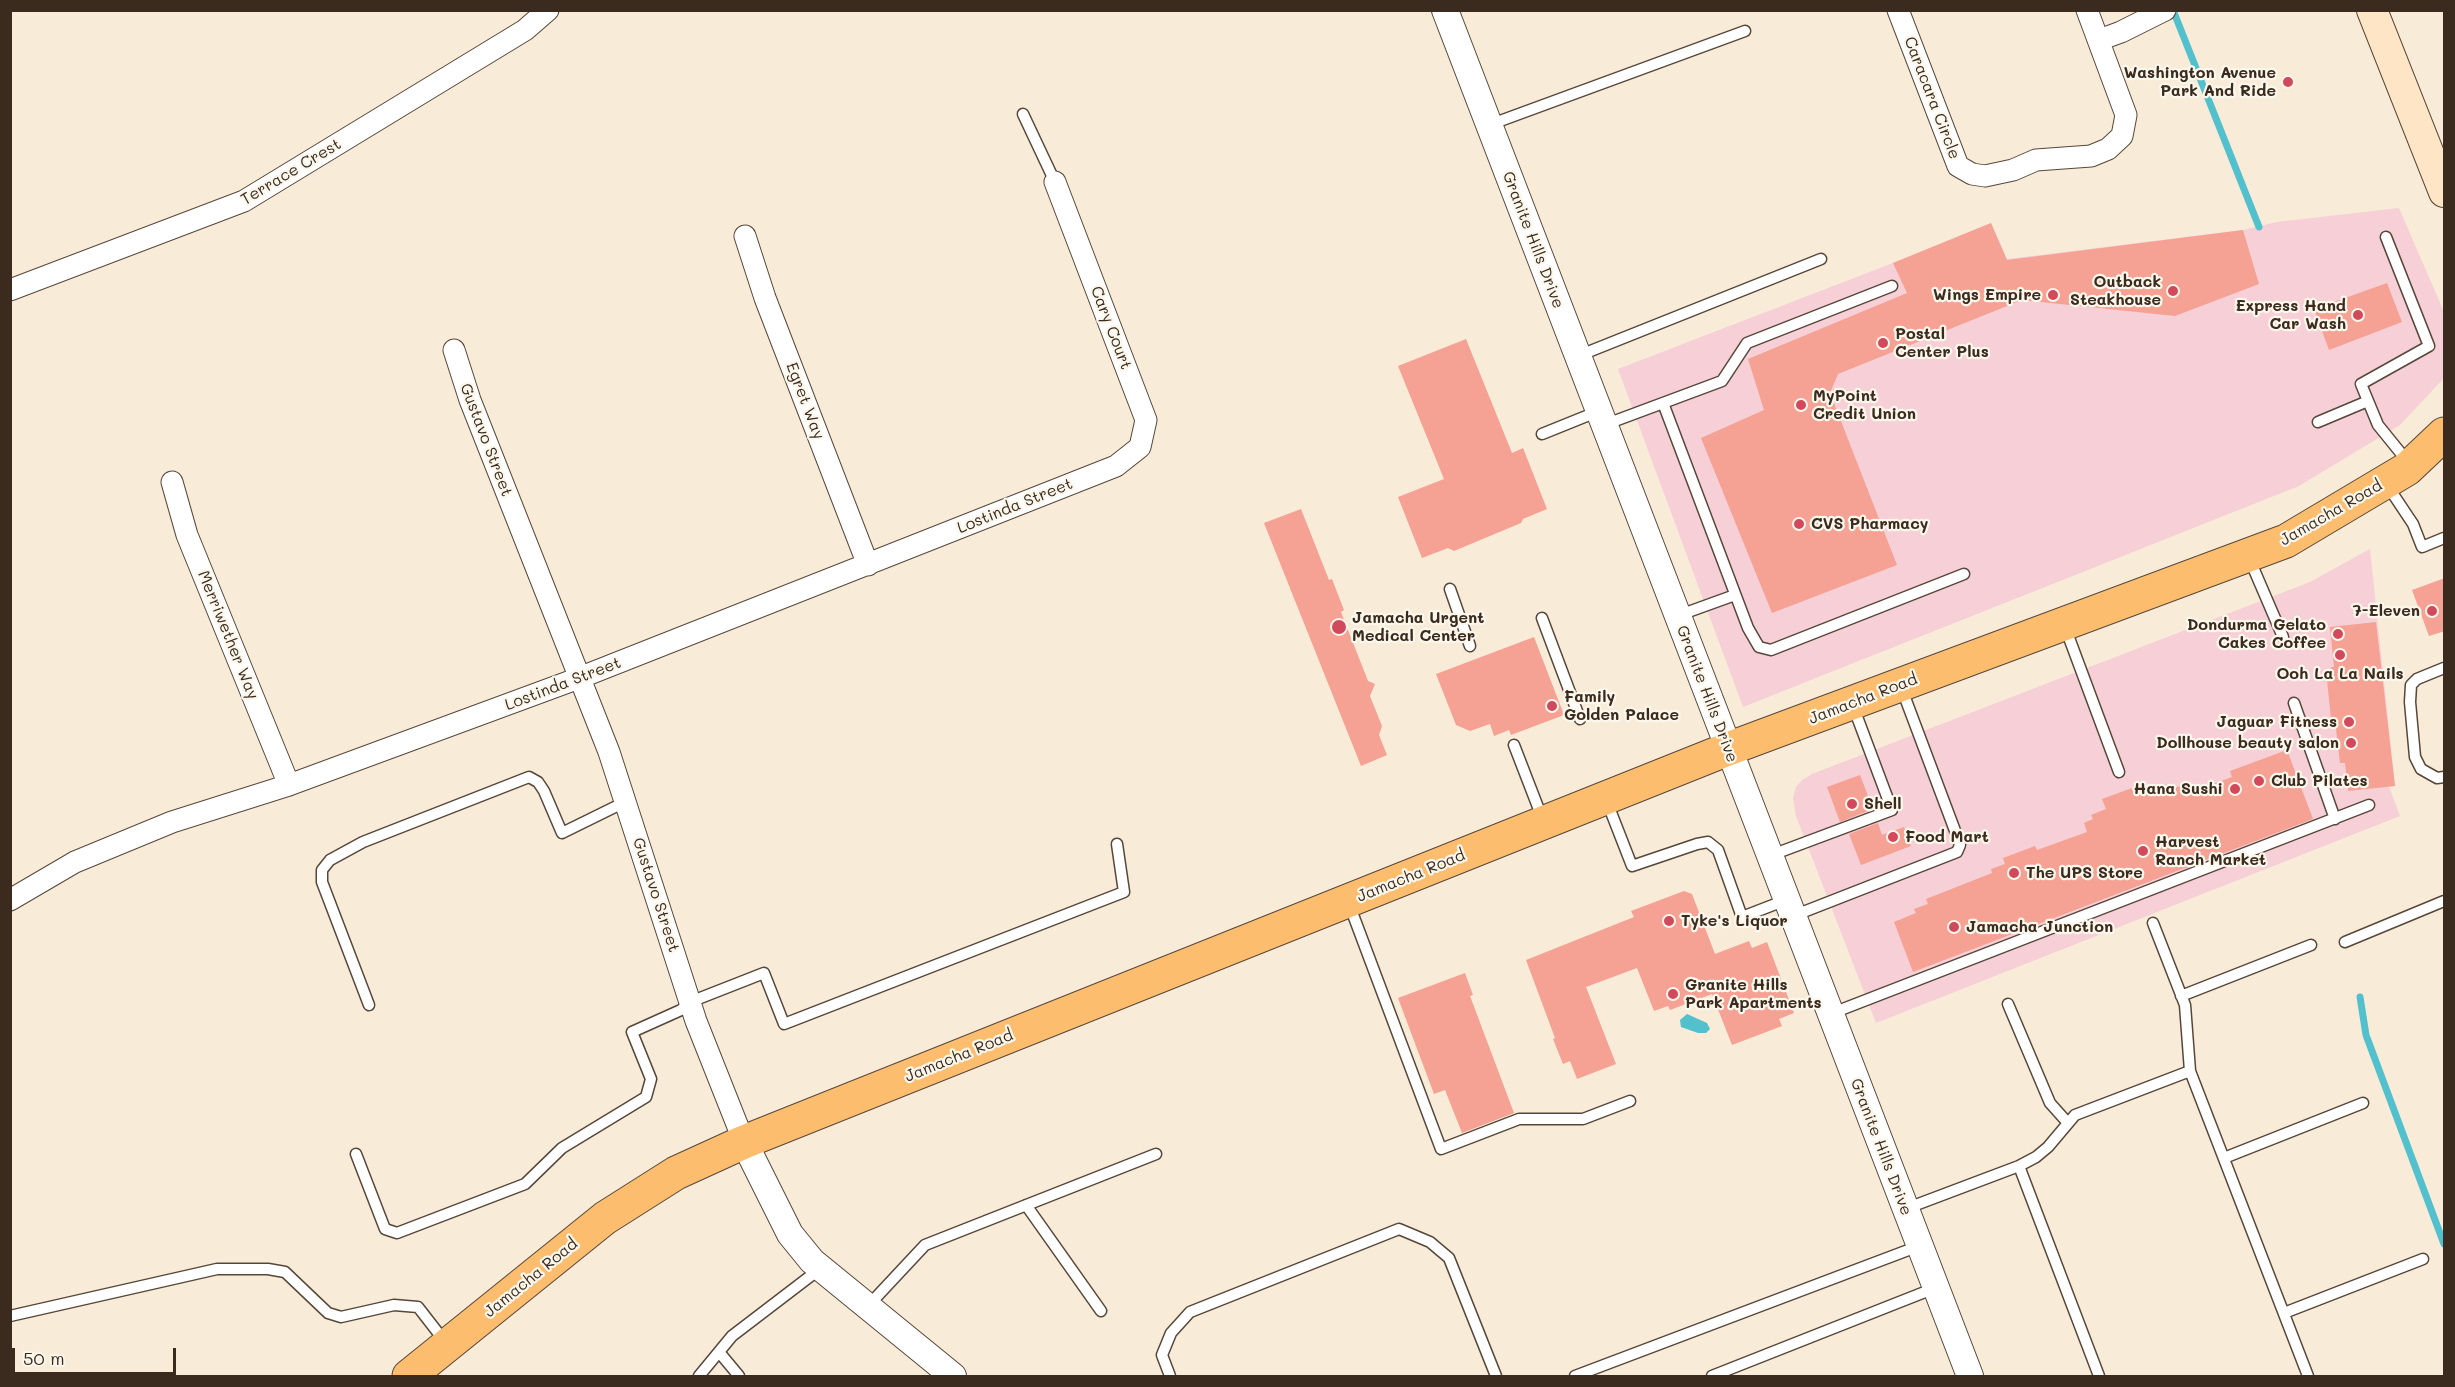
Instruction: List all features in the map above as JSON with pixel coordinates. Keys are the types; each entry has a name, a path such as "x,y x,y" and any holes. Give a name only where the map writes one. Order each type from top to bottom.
{"main road":[{"path":"2372,10 2445,192"},
{"name":"Jamacha Road","path":"409,1377 605,1218 676,1173 744,1142 1728,749 2286,540 2398,474 2445,434"}],"street":[{"name":"Terrace Crest","path":"10,290 244,201 525,30 548,10"},
{"name":"Granite Hills Drive","path":"1445,10 1970,1377"},
{"name":"Caracara Circle","path":"1898,10 1958,166 1972,174 1985,176 2013,170 2036,160 2091,156 2108,149 2122,136 2126,116 2087,10"},
{"path":"2099,40 2164,11"},
{"name":"Cary Court","path":"1055,182 1146,420 1140,447 1116,466"},
{"name":"Egret Way","path":"746,236 765,298 868,565"},
{"name":"Gustavo Street","path":"454,350 470,400 609,752 690,1002 744,1142 790,1234 821,1268 945,1374"},
{"name":"Lostinda Street","path":"10,900 75,862 172,822 289,785 579,678 1116,466"},
{"name":"Merriwether Way","path":"172,482 187,535 289,785"}],"lane":[{"path":"1489,125 1745,31"},
{"path":"1023,114 1055,182"},
{"path":"2386,237 2429,346 2361,384 2398,474 2422,547 2445,538"},
{"path":"1578,356 1821,259"},
{"path":"1542,434 1663,403 1722,381 1747,343 1892,286"},
{"path":"2318,422 2368,401"},
{"path":"1663,403 1755,643 1762,648 1771,650 1964,574"},
{"path":"2248,555 2283,637"},
{"path":"1450,589 1470,646"},
{"path":"1677,616 1736,595"},
{"path":"1542,618 1580,719"},
{"path":"2064,624 2119,772"},
{"path":"2445,668 2417,679 2411,685 2410,702 2415,757 2421,769 2437,778 2445,777"},
{"path":"1606,799 1632,866 1697,844 1708,842 1719,850 1742,916 1789,908 1957,852 1960,845 1957,836 1900,685"},
{"path":"1769,856 1892,810 1852,703"},
{"path":"2294,703 2335,819"},
{"path":"1514,745 1544,823"},
{"path":"369,1005 322,882 322,870 340,853 529,777 538,782 544,791 562,833 625,802"},
{"path":"1830,1014 2369,805"},
{"path":"356,1154 385,1229 398,1233 525,1184 562,1148 646,1097 651,1079 632,1032 681,1010 690,1002 764,973 784,1024 1124,892 1117,844"},
{"path":"1348,901 1441,1149 1519,1119 1582,1119 1630,1101"},
{"path":"2345,942 2445,901"},
{"path":"2153,923 2185,1005 2190,1071 2308,1377"},
{"path":"2181,996 2311,945"},
{"path":"2008,1004 2050,1103 2067,1122"},
{"path":"1905,1209 2019,1166 2048,1147 2075,1114 2190,1071"},
{"path":"2224,1158 2363,1102"},
{"path":"867,1306 925,1245 1156,1154"},
{"path":"2019,1166 2099,1377"},
{"path":"1026,1205 1101,1311"},
{"path":"1170,1377 1162,1354 1171,1333 1190,1312 1399,1229 1430,1242 1449,1258 1496,1377"},
{"path":"1575,1377 1919,1246"},
{"path":"2283,1313 2423,1259"},
{"path":"699,1377 732,1336 821,1268"},
{"path":"10,1316 217,1269 268,1269 285,1272 328,1313 341,1317 394,1305 418,1307 448,1345"},
{"path":"1712,1377 1936,1288"},
{"path":"719,1352 739,1377"}],"shaded area":[{"path":"2399,208 2444,312 2444,378 2400,425 2299,486 1743,707 1618,369 1991,223 2007,259 2243,230 2277,222"},
{"path":"2370,549 2395,786 2389,787 2400,816 1876,1023 1796,816 1793,798 1796,787 1802,780 1812,774 2310,582"}],"water":[{"path":"1687,1014 1707,1023 1710,1029 1706,1033 1698,1033 1681,1027 1680,1020"}],"building":[{"path":"1991,223 2007,260 2243,230 2259,284 2175,316 2022,300 1838,374 1830,393 1897,565 1772,613 1701,438 1764,410 1748,359 1907,293 1893,263"},
{"name":"Express Hand Car Wash","path":"2387,283 2402,322 2329,350 2314,309"},
{"path":"1466,339 1512,453 1523,448 1547,509 1523,519 1521,523 1454,551 1448,548 1422,558 1398,497 1444,479 1398,366"},
{"path":"1301,509 1329,580 1332,579 1344,610 1341,612 1368,681 1375,684 1370,696 1382,726 1379,735 1387,755 1361,766 1264,523"},
{"name":"7-Eleven","path":"2445,578 2445,631 2429,636 2412,590"},
{"path":"2376,622 2395,786 2348,791 2345,763 2340,763 2336,729 2332,729 2327,680 2332,679 2331,667 2334,667 2330,627"},
{"path":"1534,637 1564,715 1511,735 1509,730 1494,736 1490,724 1470,731 1456,725 1436,674"},
{"path":"2287,750 2313,819 1913,972 1894,922 1916,913 1914,909 1928,904 1926,899 1992,873 1991,869 2005,864 2003,858 2035,846 2037,850 2087,832 2084,823 2093,819 2091,815 2106,809 2102,799 2132,788 2135,796 2167,784 2169,790 2180,786 2184,795 2232,777 2230,771"},
{"name":"Shell","path":"1860,775 1873,809 1840,822 1827,787"},
{"name":"Food Mart","path":"1878,823 1882,835 1904,827 1911,846 1861,865 1849,834"},
{"path":"1684,891 1692,894 1715,954 1749,941 1752,948 1767,942 1794,1013 1779,1019 1782,1026 1732,1045 1712,994 1670,1010 1668,1006 1654,1011 1637,968 1586,987 1616,1064 1577,1079 1570,1061 1563,1064 1526,960 1634,917 1631,911"},
{"path":"1465,973 1473,995 1470,996 1514,1113 1462,1133 1445,1090 1434,1094 1398,998"}],"waterway":[{"path":"2173,10 2259,227"},
{"path":"2360,997 2366,1035 2444,1244"}],"place":[{"name":"Washington Avenue Park And Ride","path":"2288,82"},
{"name":"Outback Steakhouse","path":"2173,291"},
{"name":"Wings Empire","path":"2053,295"},
{"name":"Express Hand Car Wash","path":"2358,315"},
{"name":"Postal Center Plus","path":"1883,343"},
{"name":"MyPoint Credit Union","path":"1801,405"},
{"name":"CVS Pharmacy","path":"1799,524"},
{"name":"7-Eleven","path":"2432,611"},
{"name":"Jamacha Urgent Medical Center","path":"1339,627"},
{"name":"Dondurma Gelato Cakes Coffee","path":"2338,634"},
{"name":"Ooh La La Nails","path":"2340,655"},
{"name":"Family Golden Palace","path":"1552,706"},
{"name":"Jaguar Fitness","path":"2349,722"},
{"name":"Dollhouse beauty salon","path":"2351,743"},
{"name":"Club Pilates","path":"2259,781"},
{"name":"Hana Sushi","path":"2235,789"},
{"name":"Shell","path":"1852,804"},
{"name":"Food Mart","path":"1893,837"},
{"name":"Harvest Ranch Market","path":"2143,851"},
{"name":"The UPS Store","path":"2014,873"},
{"name":"Tyke's Liquor","path":"1669,921"},
{"name":"Jamacha Junction","path":"1954,927"},
{"name":"Granite Hills Park Apartments","path":"1673,994"}]}
